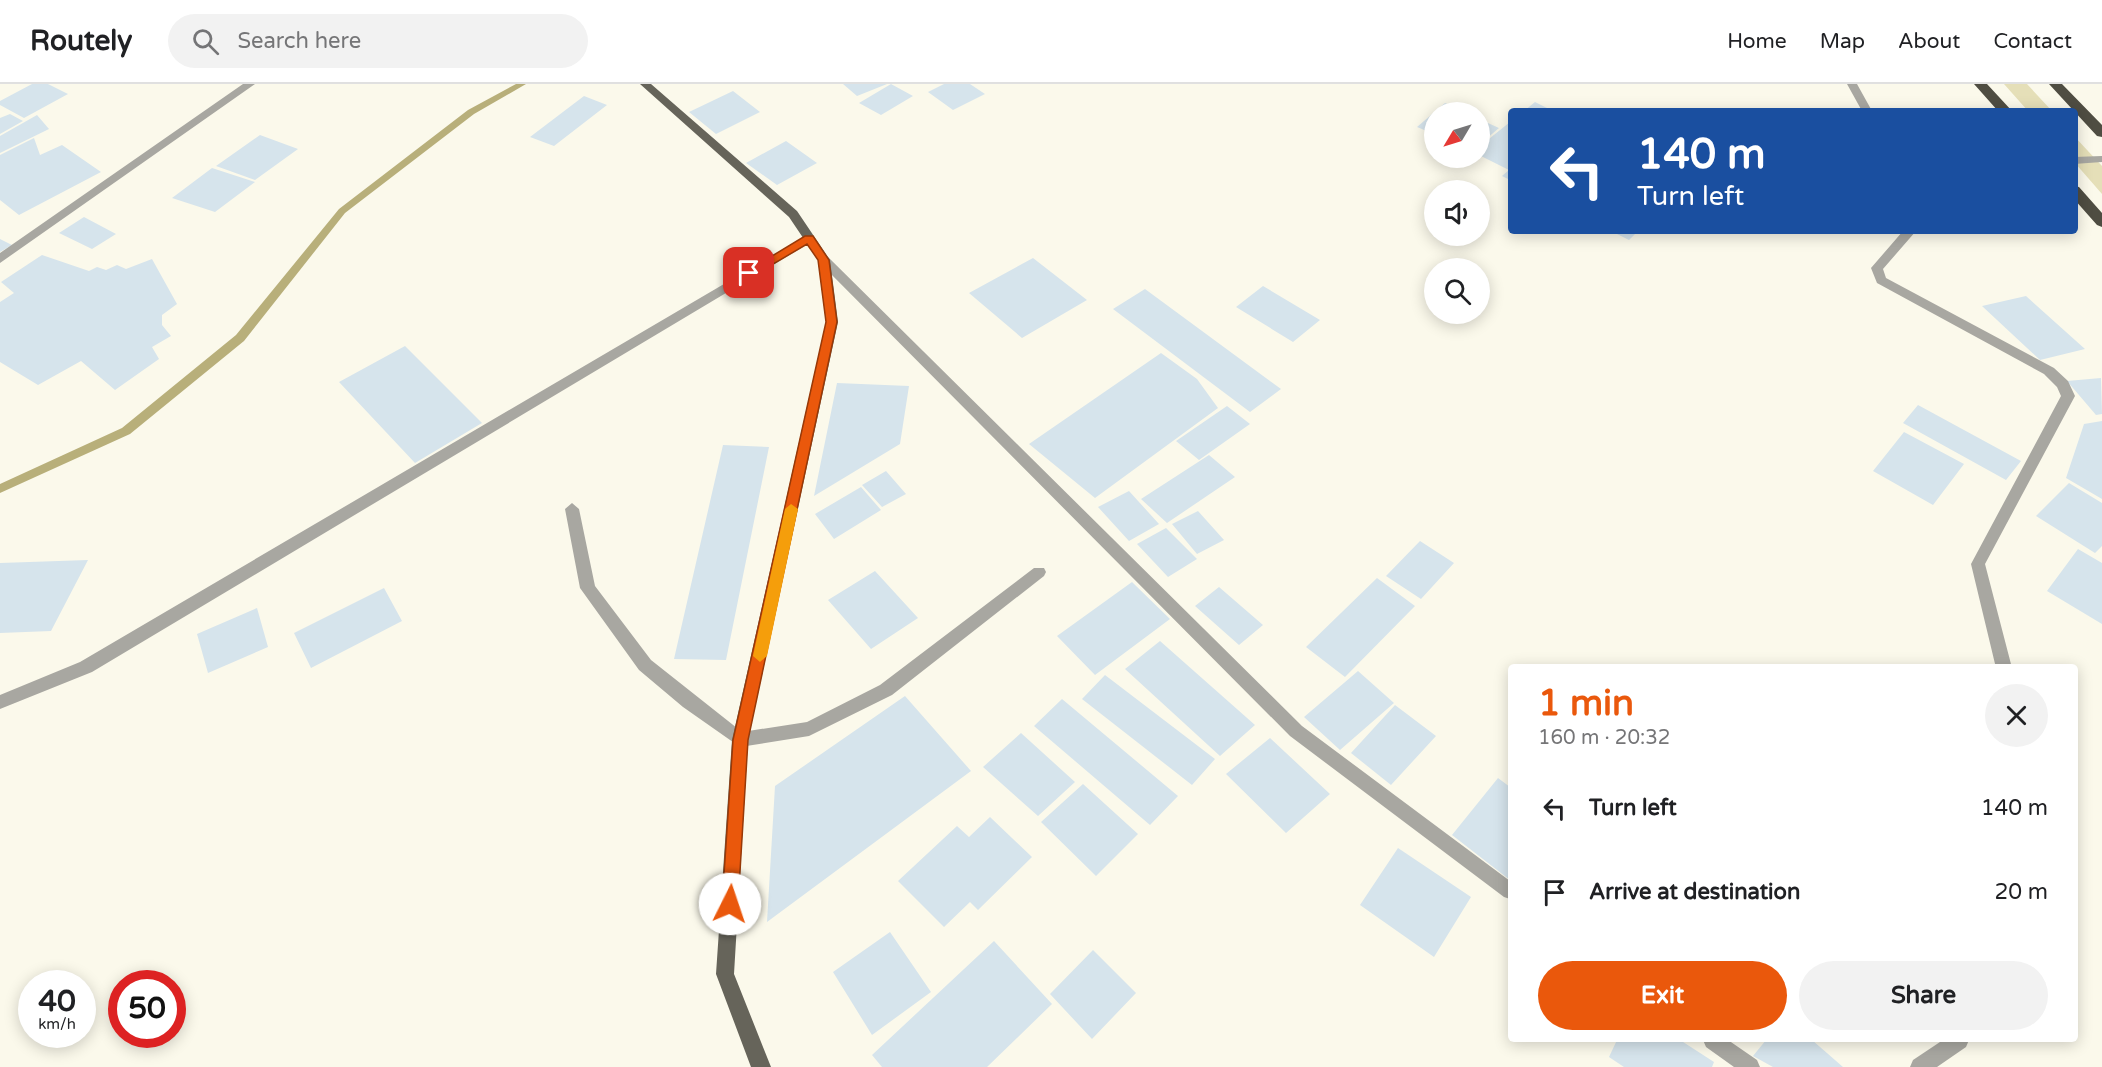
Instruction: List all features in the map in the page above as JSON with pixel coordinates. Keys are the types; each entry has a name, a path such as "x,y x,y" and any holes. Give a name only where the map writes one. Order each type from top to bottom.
{"highway":[{"path":"1980,84 2002,108"},
{"path":"2055,84 2102,133"},
{"path":"2078,195 2102,222"}],"main road":[{"path":"645,84 793,214 824,260 831,322 740,740 725,974 761,1067"}],"street":[{"path":"0,259 250,84"},
{"path":"1852,84 1865,108"},
{"path":"2078,161 2102,159"},
{"path":"1907,234 1877,268 1881,280 2049,371 2063,384 2068,396 1978,564 2003,664"},
{"path":"0,702 86,667 809,238"},
{"path":"824,260 1296,731 1508,890"},
{"path":"572,510 588,588 645,665 740,740 809,729 886,690 1039,572"},
{"path":"1716,1042 1750,1067"},
{"path":"1920,1067 1956,1042"}],"shaded area":[{"path":"2004,84 2027,84 2049,108 2025,108"},
{"path":"2078,140 2102,166 2102,194 2078,166"}],"building":[{"path":"32,84 48,84 68,94 24,118 0,105 0,101"},
{"path":"843,84 887,84 857,96"},
{"path":"891,84 913,96 881,115 859,103"},
{"path":"944,84 970,84 985,94 953,110 928,92"},
{"path":"733,91 760,112 716,134 689,112"},
{"path":"584,96 607,105 554,146 530,137"},
{"path":"1535,102 1547,108 1528,108"},
{"path":"10,114 23,121 0,134 0,118"},
{"path":"37,115 49,129 0,153 0,136"},
{"path":"1424,121 1424,130 1417,127"},
{"path":"1490,124 1499,128 1490,136"},
{"path":"1508,124 1508,170 1490,160 1490,138"},
{"path":"260,135 298,149 255,180 216,166"},
{"path":"34,138 40,155 62,145 101,172 19,215 0,200 0,155"},
{"path":"786,141 817,163 777,185 746,163"},
{"path":"212,168 255,182 215,212 172,198"},
{"path":"1508,171 1508,179 1502,176"},
{"path":"84,217 116,234 92,249 59,233"},
{"path":"1617,234 1635,234 1629,240"},
{"path":"0,239 12,245 0,252"},
{"path":"42,255 89,271 97,267 106,270 117,265 126,269 152,259 177,304 162,315 162,325 171,336 152,347 159,359 115,390 81,361 38,385 0,362 0,302 14,293 1,282"},
{"path":"1033,258 1087,300 1022,338 969,293"},
{"path":"1263,286 1320,320 1293,342 1236,307"},
{"path":"1145,289 1281,389 1250,412 1113,309"},
{"path":"2026,296 2085,349 2040,360 1982,306"},
{"path":"405,346 482,423 415,463 339,382"},
{"path":"1161,353 1197,379 1218,408 1095,498 1029,444"},
{"path":"2101,378 2102,414 2096,415 2067,381"},
{"path":"837,383 909,386 900,444 814,496"},
{"path":"1918,405 2021,461 2006,480 1903,423"},
{"path":"1227,406 1250,424 1199,460 1176,441"},
{"path":"2102,421 2102,499 2066,478 2084,424"},
{"path":"1904,432 1964,464 1933,505 1873,471"},
{"path":"723,445 769,447 726,660 674,659"},
{"path":"1209,455 1235,477 1167,523 1141,499"},
{"path":"886,471 906,494 882,507 862,485"},
{"path":"2069,483 2102,503 2102,546 2095,553 2036,516"},
{"path":"861,487 881,510 834,539 815,514"},
{"path":"1129,491 1159,524 1129,541 1098,507"},
{"path":"1198,511 1224,540 1197,554 1172,524"},
{"path":"1166,528 1197,559 1168,577 1137,544"},
{"path":"1420,541 1454,563 1421,599 1386,576"},
{"path":"2078,549 2102,563 2102,624 2047,591"},
{"path":"88,560 51,631 0,633 0,563"},
{"path":"875,571 918,618 871,649 828,600"},
{"path":"1377,578 1415,606 1345,677 1306,647"},
{"path":"1132,582 1170,619 1095,675 1057,636"},
{"path":"1219,587 1263,625 1239,645 1195,606"},
{"path":"384,588 402,621 311,668 294,633"},
{"path":"257,608 268,647 208,673 197,634"},
{"path":"1160,641 1255,725 1220,756 1125,669"},
{"path":"1358,671 1394,703 1340,750 1304,717"},
{"path":"1105,675 1215,759 1192,785 1082,699"},
{"path":"905,696 971,771 767,922 775,786"},
{"path":"1062,699 1178,796 1150,825 1034,726"},
{"path":"1395,705 1436,736 1391,785 1351,753"},
{"path":"1021,733 1075,782 1038,816 983,767"},
{"path":"1270,738 1330,794 1286,833 1226,774"},
{"path":"1498,778 1508,786 1508,878 1452,835"},
{"path":"1083,784 1138,834 1096,876 1041,822"},
{"path":"990,817 1032,857 978,910 970,902 944,927 898,881 957,826 969,837"},
{"path":"1398,848 1471,897 1434,957 1360,905"},
{"path":"890,932 931,992 872,1035 833,972"},
{"path":"994,941 1052,1004 987,1067 882,1067 872,1055"},
{"path":"1093,950 1136,993 1092,1039 1050,994"},
{"path":"1616,1042 1683,1042 1714,1062 1712,1067 1624,1067 1609,1057"},
{"path":"1764,1042 1814,1042 1843,1067 1773,1067 1753,1056"}],"waterway":[{"path":"0,489 126,431 240,338 342,211 471,112 522,84"}],"slow traffic":[{"path":"760,656 791,509"}],"route":[{"path":"730,904 740,740 749,709 831,322 824,260 809,238 749,273"}]}
